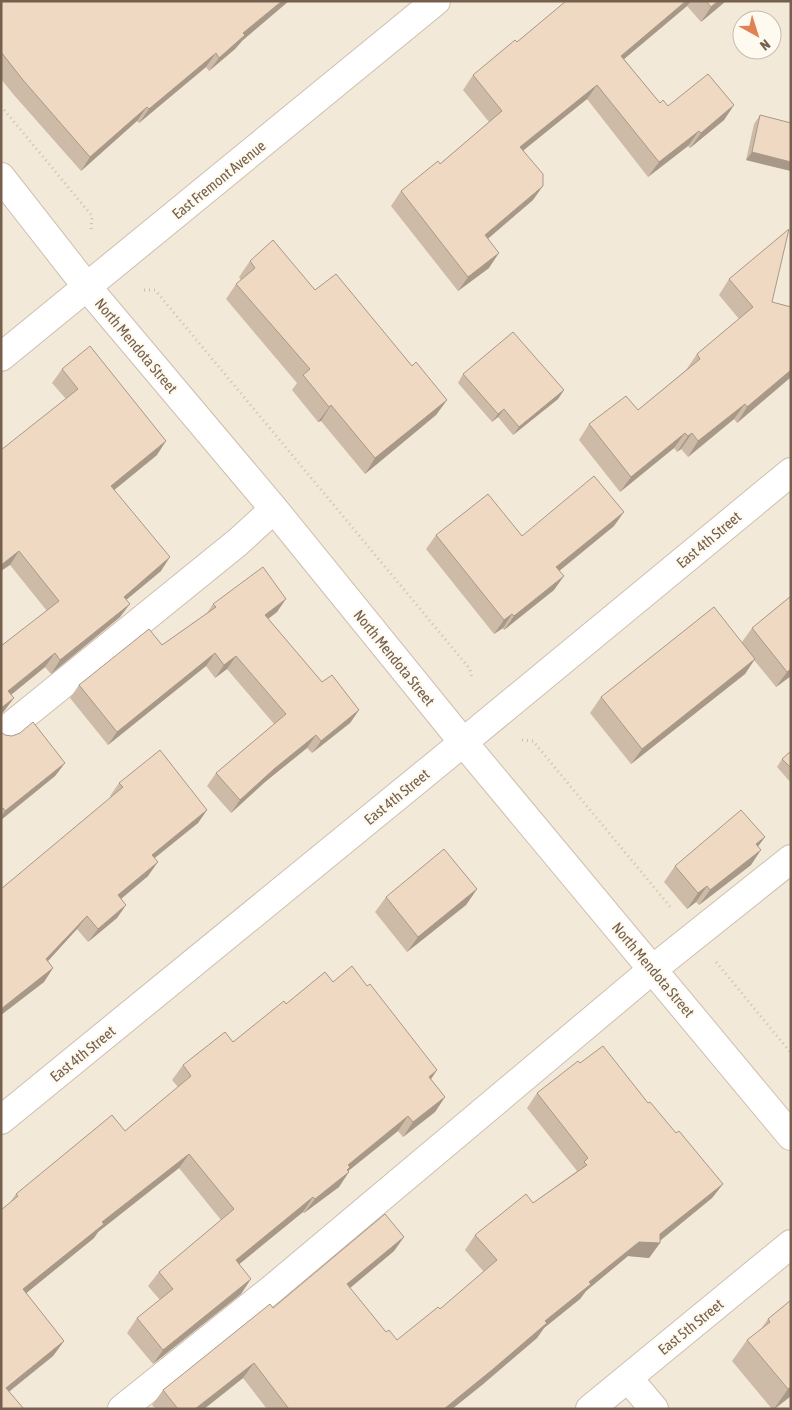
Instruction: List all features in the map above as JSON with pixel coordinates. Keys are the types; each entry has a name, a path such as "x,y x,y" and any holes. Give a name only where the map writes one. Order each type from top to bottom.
{"street":[{"name":"East Fremont Avenue","path":"1,358 436,1"},
{"name":"North Mendota Street","path":"1,178 87,287 274,509 463,742 791,1136"},
{"name":"East 4th Street","path":"1,1120 791,472"},
{"path":"1,734 238,542 274,509"},
{"path":"122,1409 272,1289 653,969 791,859"},
{"name":"East 5th Street","path":"590,1409 791,1244"},
{"path":"628,1378 654,1409"}],"path":[{"path":"1,106 92,216 91,231"},
{"path":"144,290 155,290 470,669 472,679"},
{"path":"522,740 533,741 791,1053"}],"shaded area":[{"path":"1,1 791,1 791,1409 1,1409"}],"building":[{"path":"1,1 282,1 243,33 245,35 219,58 216,53 149,109 147,107 90,157 1,52"},
{"path":"566,1 686,1 621,56 660,103 663,100 668,106 708,74 734,105 701,133 699,131 659,162 597,85 520,147 543,174 543,186 485,235 499,253 468,277 401,191 438,161 440,164 502,111 473,75 515,40 517,42"},
{"path":"706,1 718,1 711,7"},
{"path":"760,115 791,123 791,162 752,152"},
{"path":"789,229 772,302 791,307 791,370 747,407 745,404 698,441 692,433 688,436 685,433 631,477 589,424 626,396 638,410 700,359 697,354 753,307 729,279"},
{"path":"273,240 315,290 336,274 412,366 416,362 447,400 375,458 303,375 310,369 236,284 255,268 250,261"},
{"path":"513,332 564,390 519,427 504,409 498,414 463,374"},
{"path":"90,346 166,441 111,486 170,557 124,597 130,604 60,660 55,653 8,691 14,698 1,708 1,646 59,601 19,551 1,565 1,450 78,389 62,369"},
{"path":"594,476 624,512 556,567 564,576 514,616 512,614 504,620 436,535 488,494 522,536"},
{"path":"263,567 286,599 265,615 322,682 332,675 359,710 321,741 316,735 240,800 216,773 286,714 236,656 224,665 215,653 117,732 79,685 149,629 162,645 216,607 213,604"},
{"path":"791,596 791,669 787,672 752,628"},
{"path":"714,607 755,659 642,749 601,697"},
{"path":"33,722 65,763 5,811 3,808 1,809 1,732 12,736 20,733"},
{"path":"160,750 207,810 152,855 158,862 118,895 126,905 98,929 87,916 46,959 53,968 1,1009 1,889 123,787 119,783"},
{"path":"791,751 791,768 782,759"},
{"path":"741,810 765,837 756,844 761,850 710,890 707,886 698,893 675,866"},
{"path":"444,849 477,889 418,937 386,897"},
{"path":"352,966 367,986 370,984 437,1070 429,1077 445,1097 413,1122 408,1116 348,1165 350,1167 347,1170 349,1172 315,1199 313,1197 236,1260 251,1279 163,1350 137,1318 173,1289 159,1272 234,1209 189,1154 102,1222 104,1224 23,1289 64,1341 6,1388 24,1409 1,1409 1,1210 18,1196 16,1194 112,1115 125,1131 191,1076 183,1065 225,1032 233,1042 284,1001 286,1004 325,972 333,982"},
{"path":"603,1046 648,1103 650,1102 676,1133 679,1131 723,1184 660,1234 660,1243 639,1242 589,1282 591,1284 545,1321 547,1323 444,1409 289,1409 254,1363 195,1409 178,1409 163,1390 270,1304 273,1308 385,1214 404,1237 347,1284 386,1332 389,1330 397,1340 438,1307 440,1309 497,1260 475,1235 526,1194 533,1203 587,1165 584,1162 588,1158 537,1093 578,1061 580,1063"},
{"path":"791,1300 791,1387 788,1389 747,1340 770,1322 768,1319"}]}
